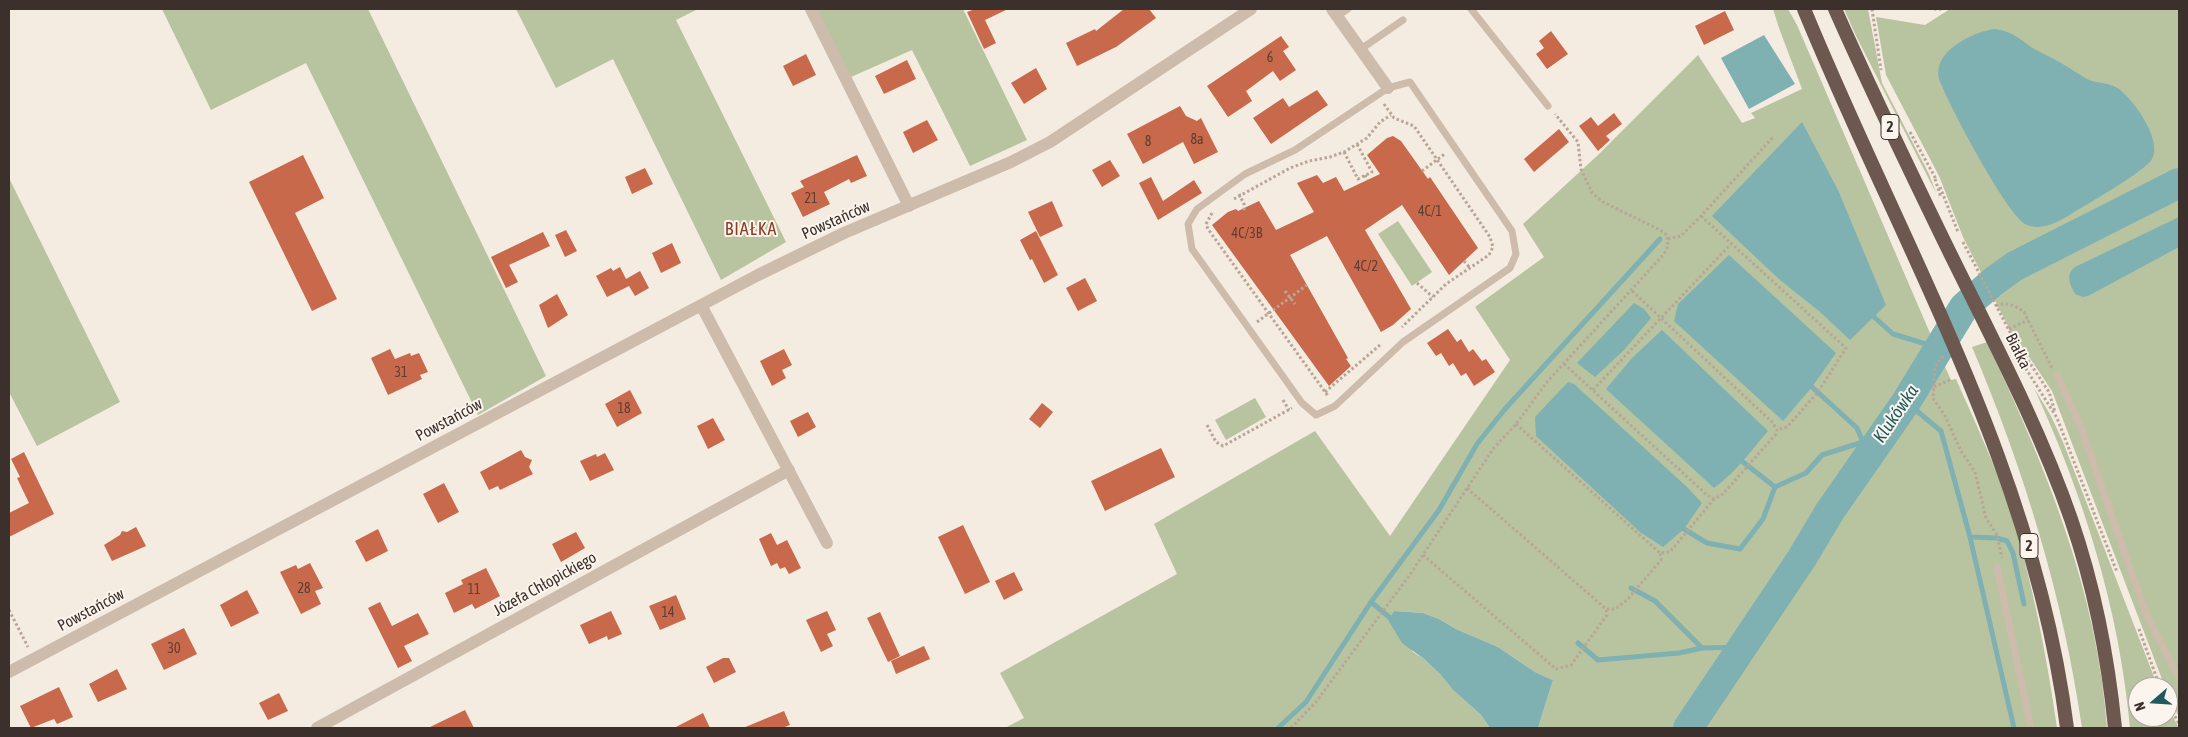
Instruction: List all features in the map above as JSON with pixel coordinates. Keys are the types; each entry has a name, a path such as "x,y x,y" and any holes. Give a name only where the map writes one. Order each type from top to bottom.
{"highway":[{"name":"2","path":"1804,9 1923,275 1960,374 2003,467 2028,542 2047,619 2066,728"},
{"name":"Białka","path":"1835,9 2043,446 2080,547 2101,631 2115,728"}],"street":[{"path":"811,9 908,206"},
{"name":"Powstańców","path":"9,672 802,252 1011,162 1050,142 1251,9"},
{"path":"1339,11 1383,91"},
{"path":"701,305 827,544"},
{"name":"Józefa Chłopickiego","path":"317,728 789,470"}],"lane":[{"path":"1471,9 1548,106"},
{"path":"1361,49 1402,20"},
{"path":"1410,82 1454,147 1512,231 1516,254 1510,268 1403,342 1335,406 1316,415 1302,403 1192,249 1188,224 1197,209 1246,174 1296,150 1383,91 1410,82"},
{"path":"2058,376 2082,430 2146,614 2179,678"},
{"path":"1997,567 2031,728"}],"path":[{"path":"1872,9 1882,75"},
{"path":"1934,9 1942,9"},
{"path":"1383,91 1391,115 1414,126 1490,237 1493,247 1488,255 1446,284 1400,328"},
{"path":"1291,728 1316,702 1423,555 1492,449 1516,424 1546,382 1664,254 1668,246 1667,235 1660,230 1603,202 1592,193 1581,169 1578,142 1548,106"},
{"path":"1230,201 1296,166 1344,152 1367,138 1380,122 1391,115"},
{"path":"1908,128 1947,201 1961,238 2009,330 2049,392 2057,418 2120,580"},
{"path":"1668,239 1681,236 1774,136"},
{"path":"1344,152 1358,179 1372,172 1357,144"},
{"path":"1422,171 1454,147"},
{"path":"1365,175 1367,180"},
{"path":"1233,183 1244,204 1244,212"},
{"path":"1218,209 1213,212 1206,224 1208,230 1335,406"},
{"path":"1701,216 1846,348 1818,392 1788,427 1777,430"},
{"path":"1593,390 1732,244"},
{"path":"1464,261 1470,268"},
{"path":"1417,283 1433,297"},
{"path":"1249,328 1307,285"},
{"path":"1631,290 1772,422 1777,430"},
{"path":"1286,291 1295,304"},
{"path":"2009,330 2028,320"},
{"path":"1325,392 1387,339"},
{"path":"2022,362 2057,418"},
{"path":"1564,364 1714,499"},
{"path":"1934,387 1960,374"},
{"path":"1207,425 1216,442 1223,446 1302,403"},
{"path":"1516,424 1660,553 1661,560 1627,600 1615,609 1606,609"},
{"path":"1660,553 1670,552 1714,499 1723,494 1776,434 1777,430"},
{"path":"1423,555 1556,669 1571,665 1607,615 1606,609 1467,488"},
{"path":"1997,535 1999,542"},
{"path":"9,610 34,658"},
{"path":"2138,627 2156,677"}],"green space":[{"path":"162,9 368,9 546,376 478,415 306,63 211,110"},
{"path":"516,9 698,9 676,20 786,242 721,280 613,59 556,88"},
{"path":"817,9 963,9 1027,140 970,166 912,50 851,77"},
{"path":"1773,9 1788,9 1797,25 1933,340 1951,380 1956,379 1993,464 2012,516 2033,595 2049,675 2057,728 1538,728 1553,680 1535,672 1498,647 1456,629 1439,619 1423,613 1394,611 1388,620 1413,652 1424,659 1440,674 1453,690 1481,715 1490,728 1005,728 1024,718 1000,673 1177,574 1154,524 1315,431 1390,536 1510,360 1475,307 1544,257 1523,224 1598,155 1698,55 1742,123 1755,118 1751,113 1802,89"},
{"path":"1844,9 1868,9 1882,83 1929,174 1936,193 1857,38"},
{"path":"1950,9 2179,9 2179,717 2178,677 2161,677 2052,391 2017,339 2014,331 2011,332 1963,237 1939,176 1886,75 1876,17 1925,25"},
{"path":"9,178 120,402 37,446 9,392"},
{"path":"1398,221 1432,272 1412,286 1378,234"},
{"path":"1987,342 2048,482 2080,577 2092,626 2107,728 2082,728 2074,679 2053,582 2025,487 1972,347"},
{"path":"2034,388 2051,416 2063,442 2154,677 2128,677 2128,710 2117,640 2097,554 2069,470"},
{"path":"1255,398 1266,417 1226,440 1215,420"},
{"path":"2178,726 2179,728 2130,728"}],"water":[{"path":"1995,29 2014,35 2031,47 2087,79 2112,85 2125,94 2139,111 2154,142 2152,159 2147,165 2127,180 2060,220 2049,225 2037,227 2025,224 2006,201 1980,160 1947,98 1939,77 1938,70 1942,60 1953,47 1979,33"},
{"path":"1764,35 1795,84 1749,109 1721,58"},
{"path":"1802,122 1838,190 1886,305 1850,340 1819,311 1780,280 1712,216"},
{"path":"2179,217 2179,247 2088,296 2083,297 2075,294 2069,276 2075,267"},
{"path":"1729,255 1836,353 1812,387 1783,421 1674,321 1678,304"},
{"path":"1634,303 1644,309 1651,318 1624,350 1595,377 1577,363"},
{"path":"1662,330 1768,431 1736,468 1714,488 1606,389 1632,358"},
{"path":"1568,382 1574,384 1687,487 1702,503 1684,529 1663,547 1640,532 1536,436 1535,417"},
{"path":"1394,611 1423,613 1439,619 1456,629 1498,647 1535,672 1553,680 1538,728 1490,728 1481,715 1453,690 1440,674 1424,659 1402,643 1388,620"}],"building":[{"path":"975,9 1008,9 985,20 996,43 984,49 967,12"},
{"path":"1124,9 1149,9 1156,18 1116,47 1077,66 1066,43 1095,29 1096,31"},
{"path":"1725,11 1734,30 1704,45 1695,26"},
{"path":"1551,31 1568,54 1547,69 1536,54 1544,48 1539,41"},
{"path":"1281,36 1289,47 1283,51 1296,70 1280,81 1273,71 1246,91 1252,101 1228,117 1207,86"},
{"path":"806,54 816,75 793,86 783,66"},
{"path":"907,60 916,79 884,94 875,76"},
{"path":"1036,68 1047,89 1024,104 1011,83"},
{"path":"1317,90 1328,105 1271,144 1253,118 1283,98 1289,107"},
{"path":"1180,106 1186,116 1197,121 1201,118 1218,152 1194,164 1183,142 1143,164 1127,134"},
{"path":"1614,113 1622,124 1606,136 1610,140 1598,151 1579,126 1591,117 1598,126"},
{"path":"927,120 938,140 913,153 903,132"},
{"path":"1559,129 1569,142 1534,172 1524,159"},
{"path":"1393,136 1401,141 1428,179 1430,177 1478,248 1449,275 1402,205 1365,230 1411,309 1393,325 1381,332 1327,236 1290,255 1351,366 1329,386 1212,225 1228,212 1236,209 1238,211 1259,201 1276,230 1314,212 1297,183 1317,175 1323,183 1336,177 1344,191 1380,174 1367,155 1387,138"},
{"path":"303,155 324,198 295,213 337,299 312,311 249,182"},
{"path":"857,155 867,176 851,183 849,179 824,192 830,204 803,217 791,193 804,187 800,181"},
{"path":"1110,160 1120,176 1102,187 1092,170"},
{"path":"645,168 653,184 632,194 625,177"},
{"path":"1151,177 1163,201 1194,180 1202,193 1158,220 1139,183"},
{"path":"1052,201 1063,226 1040,237 1028,212"},
{"path":"566,230 577,251 565,257 555,235"},
{"path":"1036,231 1058,275 1044,283 1020,240"},
{"path":"543,232 550,246 509,265 518,282 506,288 491,257"},
{"path":"672,243 681,263 661,273 652,253"},
{"path":"620,267 626,279 640,271 649,288 635,296 629,286 607,297 596,276 611,268 613,271"},
{"path":"1085,278 1097,301 1078,311 1066,288"},
{"path":"557,294 568,315 548,328 539,305"},
{"path":"1448,329 1457,342 1461,339 1469,352 1473,349 1482,361 1486,359 1495,372 1474,386 1466,373 1461,376 1453,363 1449,366 1441,353 1436,356 1427,343"},
{"path":"390,349 395,359 410,353 411,356 419,353 428,372 420,375 422,379 388,395 371,358"},
{"path":"784,349 792,365 782,370 786,378 772,386 760,361"},
{"path":"630,390 642,413 617,427 605,404"},
{"path":"1042,403 1053,412 1040,428 1029,419"},
{"path":"808,412 816,427 798,437 790,421"},
{"path":"713,418 725,440 708,449 697,426"},
{"path":"1161,448 1175,477 1105,511 1091,481"},
{"path":"521,450 525,457 532,460 529,467 533,474 500,490 498,486 489,490 480,472"},
{"path":"24,452 54,514 9,537 9,513 29,503 17,478 20,477 11,459"},
{"path":"605,453 614,470 590,481 580,461 596,454 597,457"},
{"path":"444,483 459,512 438,523 423,494"},
{"path":"963,525 990,582 965,594 938,537"},
{"path":"136,527 146,546 112,561 104,545 120,535 122,531 127,532"},
{"path":"378,529 388,551 366,562 355,541"},
{"path":"576,532 585,548 561,562 552,544"},
{"path":"771,533 777,545 787,540 801,568 789,574 785,567 780,569 777,563 771,566 759,539"},
{"path":"310,563 323,588 315,591 321,604 301,614 280,572 296,565 298,569"},
{"path":"486,568 500,596 475,609 472,604 454,613 445,593 463,584 461,580"},
{"path":"1014,572 1023,590 1004,600 995,581"},
{"path":"247,590 259,613 231,627 220,605"},
{"path":"676,595 686,619 660,630 649,606"},
{"path":"380,602 392,626 418,613 429,634 404,646 412,661 398,668 368,608"},
{"path":"611,611 622,634 608,640 607,636 589,644 580,625"},
{"path":"827,611 836,630 827,634 833,646 821,652 806,620"},
{"path":"880,612 900,656 888,662 867,618"},
{"path":"184,628 197,654 164,670 151,644"},
{"path":"924,646 930,659 896,674 891,661"},
{"path":"723,658 729,658 736,672 714,683 706,667"},
{"path":"117,669 127,689 98,702 89,684"},
{"path":"59,687 73,717 57,724 54,719 31,728 20,706"},
{"path":"279,693 288,711 268,720 259,703"},
{"path":"465,710 474,728 428,728"},
{"path":"784,711 790,725 782,728 743,728"},
{"path":"703,713 710,728 674,728"}],"waterway":[{"name":"Klukówka","path":"1688,728 1802,558 1830,511 1906,402 1964,307 2015,266 2179,183"},
{"path":"1278,728 1306,702 1371,602 1439,510 1477,444 1505,409 1660,239"},
{"path":"1873,316 1893,334 1939,348"},
{"path":"1812,387 1857,428 1863,442"},
{"path":"1906,402 1941,431 1970,537 2014,728"},
{"path":"1684,529 1707,543 1740,549 1763,519 1775,487 1806,473 1822,455 1863,442 1875,447"},
{"path":"1743,462 1775,487"},
{"path":"1970,537 1997,538 2007,541 2013,553 2024,604"},
{"path":"1631,588 1655,601 1702,648"},
{"path":"1371,602 1394,621"},
{"path":"1578,643 1598,660 1679,653 1702,648 1743,647"}],"district":[{"name":"BIAŁKA","path":"751,229"}]}
